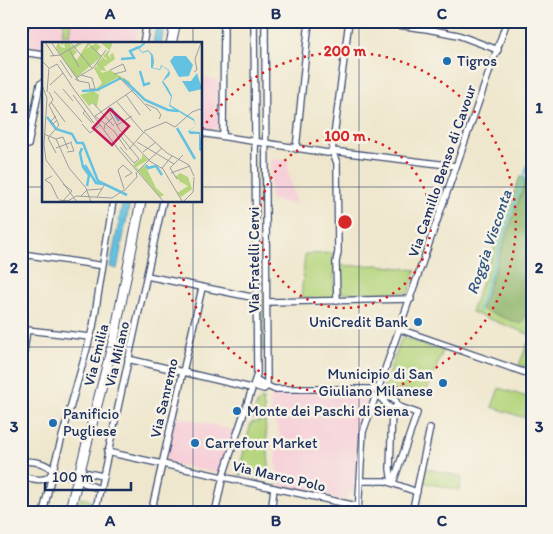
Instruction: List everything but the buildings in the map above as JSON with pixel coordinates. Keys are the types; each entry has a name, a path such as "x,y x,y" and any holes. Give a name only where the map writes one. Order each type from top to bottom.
{"main road":[{"path":"171,42 176,21"},
{"name":"Via Emilia","path":"69,513 116,331 141,202"}],"street":[{"path":"143,42 147,21"},
{"path":"224,21 224,136"},
{"name":"Via Fratelli Cervi","path":"254,21 257,374 255,382"},
{"name":"Via Fratelli Cervi","path":"265,21 267,386"},
{"path":"296,149 309,21"},
{"path":"337,301 337,163 332,151 349,21"},
{"path":"367,21 416,27 458,35 498,50"},
{"name":"Via Camillo Benso di Cavour","path":"358,513 363,432 507,21"},
{"path":"21,52 42,55"},
{"path":"28,145 40,84 42,83"},
{"path":"202,133 296,149 328,153 332,151 456,166"},
{"path":"43,513 93,328 113,202"},
{"name":"Via Milano","path":"95,513 163,202"},
{"path":"22,254 98,265"},
{"path":"147,276 256,298"},
{"name":"Via Sanremo","path":"151,513 202,288"},
{"path":"267,302 411,299"},
{"path":"399,329 532,375"},
{"path":"21,372 27,330 90,337"},
{"path":"128,359 251,388"},
{"path":"215,513 223,476 251,388 255,382 259,381 274,390 378,393 395,408 417,413 393,483"},
{"path":"393,483 390,469 395,408"},
{"path":"412,513 430,428"},
{"name":"Via Marco Polo","path":"107,452 357,506"},
{"path":"21,460 50,466 53,472"},
{"path":"53,472 79,477 88,473 102,476"},
{"path":"21,476 43,480 48,479 53,472"},
{"path":"79,477 84,484 100,489"},
{"path":"360,481 386,481 417,492"},
{"path":"271,513 274,488"}],"shaded area":[{"path":"21,21 32,21 27,48 21,47"},
{"path":"32,21 140,21 136,42 42,42 42,51 27,48"},
{"path":"202,77 218,80 219,126 216,129 202,128"},
{"path":"270,159 288,160 288,170 296,204 270,200"},
{"path":"366,393 370,399 359,428 354,488 347,496 346,501 280,486 278,483 275,440 281,435 272,417 271,395"},
{"path":"176,416 234,430 221,474 165,462"}],"green space":[{"path":"64,21 71,21 69,35 62,34"},
{"path":"260,159 262,161 262,197 260,199 258,161"},
{"path":"520,177 532,181 532,369 519,365 531,335 471,312"},
{"path":"525,182 532,184 532,305 521,324 481,309"},
{"path":"334,253 334,299 301,298 305,254"},
{"path":"378,265 416,270 409,293 342,293 339,266"},
{"path":"260,287 263,287 264,351 261,350"},
{"path":"402,337 443,351 425,396 400,388 396,396 382,391"},
{"path":"499,388 530,398 525,418 492,407"},
{"path":"261,399 263,400 265,417 252,419 257,403"},
{"path":"265,420 270,476 238,474 251,423"},
{"path":"424,468 462,477 459,490 421,482"},
{"path":"81,498 92,502 90,513 75,513"}],"water":[{"path":"157,21 165,21 161,42 153,42"},
{"path":"123,202 130,202 117,269 110,267"}],"waterway":[{"name":"Roggia Visconta","path":"478,311 532,152"}],"railway":[{"path":"21,59 28,21"}],"place":[{"name":"Tigros","path":"447,61"},
{"name":"UniCredit Bank","path":"418,322"},
{"name":"Municipio di San Giuliano Milanese","path":"443,383"},
{"name":"Monte dei Paschi di Siena","path":"237,411"},
{"name":"Panificio Pugliese","path":"53,423"},
{"name":"Carrefour Market","path":"195,443"}]}
